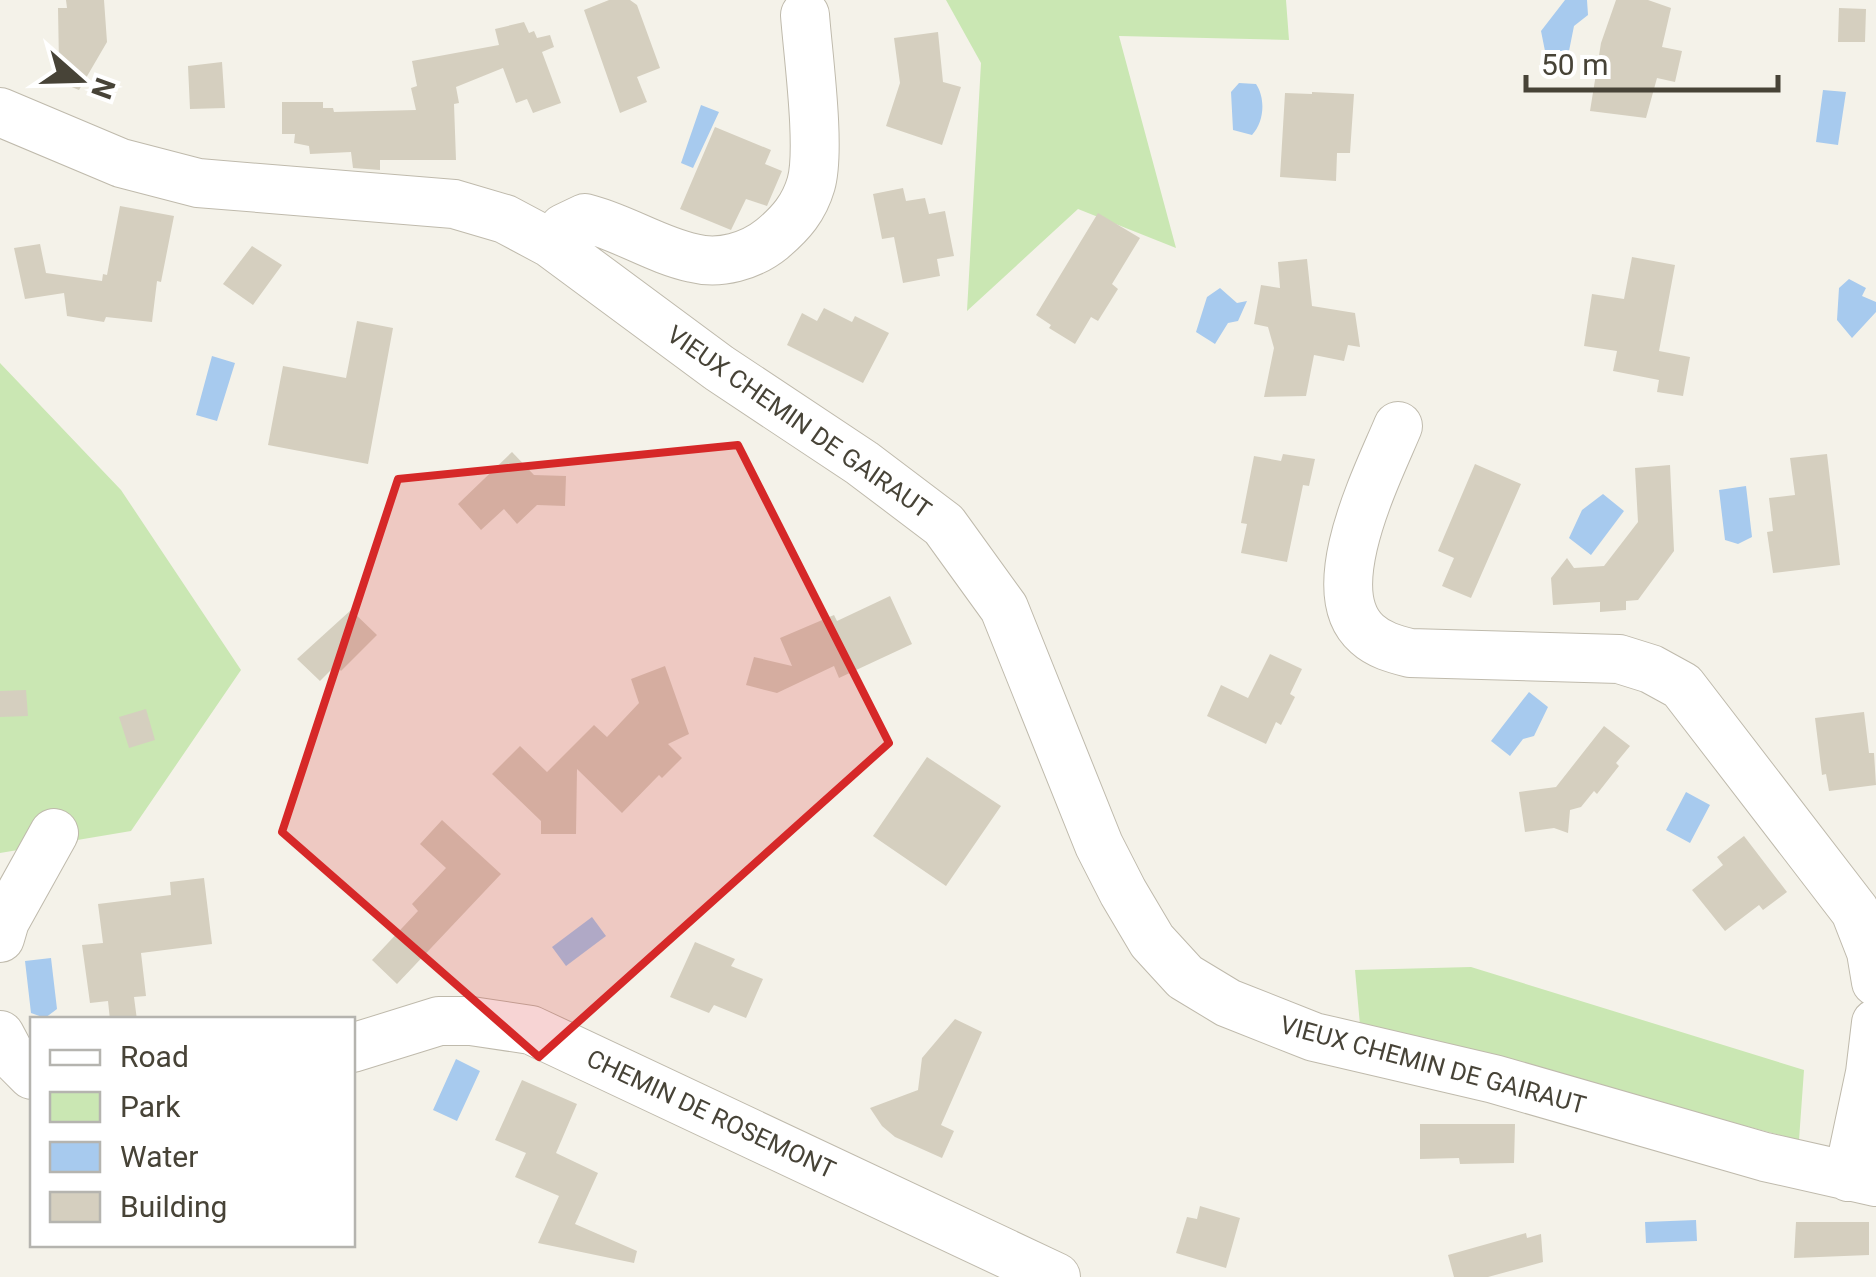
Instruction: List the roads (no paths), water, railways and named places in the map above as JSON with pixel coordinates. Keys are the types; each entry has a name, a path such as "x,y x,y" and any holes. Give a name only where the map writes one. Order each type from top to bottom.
{"street":[{"path":"550,243 564,228 585,218 608,223 692,258 733,258 757,251 792,222 812,180 814,156 805,15"},
{"name":"VIEUX CHEMIN DE GAIRAUT","path":"0,112 120,163 198,183 454,204 504,219 550,243 720,368 862,463 944,525 1004,608 1099,844 1123,892 1152,941 1185,976 1228,1004 1314,1037 1494,1079 1709,1142 1862,1179"},
{"path":"1398,426 1353,544 1348,594 1352,613 1364,633 1385,646 1410,653 1618,659 1651,669 1682,686 1855,912 1876,982"},
{"path":"0,938 5,921 54,832"},
{"name":"CHEMIN DE ROSEMONT","path":"355,1047 439,1021 470,1020 531,1030 1056,1277"},
{"path":"1862,1179 1876,1023"},
{"path":"0,1035 9,1052 30,1073"}],"water":[{"path":"1565,0 1587,0 1588,15 1574,26 1569,51 1545,51 1541,31"},
{"path":"1239,83 1256,84 1261,96 1261,117 1252,135 1233,130 1231,92"},
{"path":"1823,90 1846,92 1838,145 1816,142"},
{"path":"701,105 719,112 693,168 681,163"},
{"path":"1849,279 1866,288 1862,296 1876,302 1876,312 1852,338 1837,320 1839,288"},
{"path":"1220,288 1237,303 1247,301 1238,321 1228,323 1215,344 1196,332 1207,297"},
{"path":"212,356 235,363 217,421 196,415"},
{"path":"1746,486 1752,537 1738,544 1725,540 1719,490"},
{"path":"1603,494 1624,511 1591,555 1569,538 1582,510"},
{"path":"1529,692 1548,707 1534,736 1523,739 1510,756 1491,741"},
{"path":"1686,792 1710,805 1690,843 1666,830"},
{"path":"592,917 606,936 566,966 552,947"},
{"path":"51,958 57,1009 46,1017 31,1013 25,961"},
{"path":"456,1059 480,1071 457,1121 433,1110"},
{"path":"1696,1220 1697,1241 1646,1243 1645,1222"}]}
